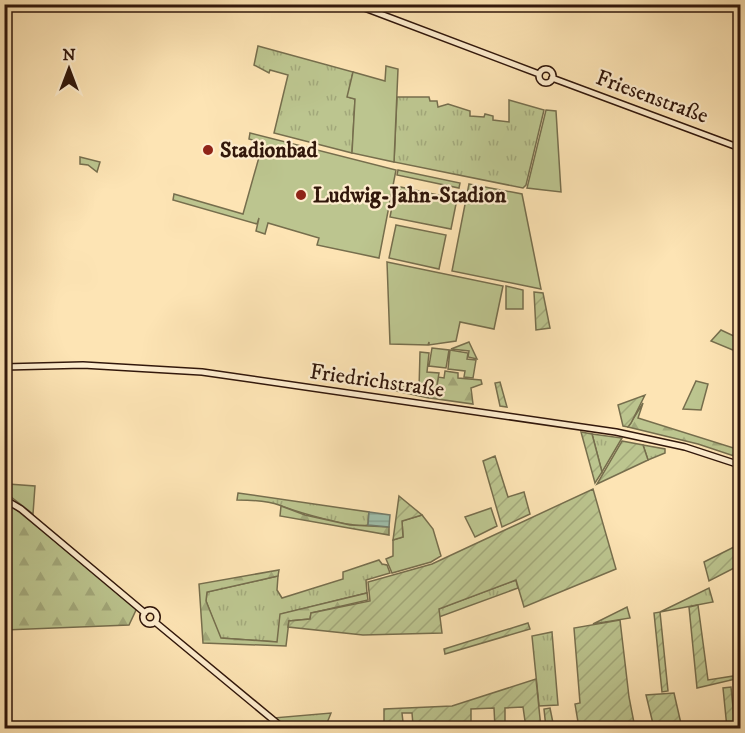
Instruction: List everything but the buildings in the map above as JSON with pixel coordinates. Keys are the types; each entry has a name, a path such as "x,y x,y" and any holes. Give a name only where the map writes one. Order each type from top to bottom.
{"main road":[{"path":"354,4 539,74 548,70 552,78 544,83 539,79 539,74"},
{"name":"Friesenstraße","path":"552,78 741,148"},
{"name":"Friedrichstraße","path":"4,367 83,365 202,372 616,432 685,447 741,465"},
{"path":"4,499 21,509 145,613 154,612 157,617 155,622 150,625 144,622 145,613"},
{"path":"155,622 283,729"}],"green space":[{"path":"258,46 353,72 348,97 355,99 352,153 274,133 288,75 270,70 269,73 254,65"},
{"path":"386,66 398,69 394,162 352,153 355,99 347,97 353,72 385,81"},
{"path":"397,97 429,97 430,101 437,101 438,107 448,104 470,111 470,116 484,117 485,114 493,116 493,120 509,122 509,100 544,110 526,185 523,188 394,162"},
{"path":"546,110 556,111 561,192 527,188"},
{"path":"250,133 396,170 379,258 317,245 319,238 268,223 265,234 256,231 259,218 257,224 173,200 174,194 243,214 263,143 249,139"},
{"path":"80,157 100,162 97,172 88,165 80,164"},
{"path":"398,170 460,183 459,188 397,175"},
{"path":"469,184 522,194 541,289 452,271"},
{"path":"396,186 457,199 451,229 390,217"},
{"path":"396,225 446,235 439,269 389,258"},
{"path":"387,262 503,286 494,329 460,322 456,341 429,345 429,342 428,345 390,344"},
{"path":"506,286 523,290 523,309 506,309"},
{"path":"534,292 543,293 550,328 536,330"},
{"path":"721,330 736,337 740,353 711,341"},
{"path":"469,342 477,359 468,357 469,351 451,349"},
{"path":"432,348 449,350 446,368 429,366"},
{"path":"450,350 468,353 467,359 476,360 473,378 464,377 465,371 448,369"},
{"path":"420,352 429,353 427,372 439,373 436,392 419,389"},
{"path":"445,371 458,373 458,378 481,380 482,384 471,388 473,404 430,398 430,392 436,392 438,377 444,378"},
{"path":"696,381 708,384 701,410 683,409"},
{"path":"500,382 507,407 500,406 495,383"},
{"path":"391,387 411,387 430,392 429,398 391,390"},
{"path":"645,395 631,423 628,427 623,426 618,405"},
{"path":"643,403 638,418 740,450 740,458 698,444 628,427"},
{"path":"581,432 592,434 602,472 595,483"},
{"path":"592,434 622,438 602,472"},
{"path":"622,441 643,445 648,460 597,484"},
{"path":"643,445 665,449 665,453 648,460"},
{"path":"495,456 508,497 524,492 530,514 502,527 483,461"},
{"path":"8,484 35,486 33,514 6,493"},
{"path":"593,489 616,569 524,607 516,580 439,609 442,633 363,635 288,627 289,621 310,619 311,613 370,601 368,582 432,564"},
{"path":"238,493 369,512 368,525 337,522 270,503 237,500"},
{"path":"399,496 422,515 402,521 403,537 393,540"},
{"path":"281,506 305,515 350,525 389,527 389,535 280,516"},
{"path":"13,507 137,608 129,625 5,630 4,515"},
{"path":"491,508 497,526 475,537 465,517"},
{"path":"422,515 433,529 441,556 431,562 392,573 386,559 393,556 393,540 403,537 402,521"},
{"path":"740,544 740,565 709,581 704,562"},
{"path":"379,560 382,564 387,565 390,573 366,580 367,593 281,614 278,642 220,638 206,601 207,592 278,576 277,590 282,598 343,579 343,572"},
{"path":"279,570 278,576 207,592 206,601 221,638 277,642 280,614 367,593 368,600 311,613 310,619 289,621 286,646 203,643 199,584"},
{"path":"516,580 518,588 439,617 438,609"},
{"path":"709,588 713,602 660,612"},
{"path":"698,605 708,680 740,675 740,678 697,688 689,607"},
{"path":"627,607 630,618 593,624"},
{"path":"660,612 668,691 662,692 654,613"},
{"path":"620,620 635,728 579,728 575,704 580,703 574,628"},
{"path":"528,623 530,629 445,654 444,649"},
{"path":"552,632 558,705 539,706 532,636"},
{"path":"536,679 541,728 526,728 523,707 505,708 505,728 495,728 494,708 471,709 471,728 453,728 452,723 413,725 412,713 402,713 403,722 384,724 384,709 452,706"},
{"path":"731,687 735,728 727,728 723,688"},
{"path":"674,693 682,728 654,728 646,695"},
{"path":"550,708 554,728 546,728 544,709"},
{"path":"331,713 325,728 286,728 273,718"}],"shaded area":[{"path":"369,512 390,515 389,527 368,525"}],"place":[{"name":"Stadionbad","path":"208,150"},
{"name":"Ludwig-Jahn-Stadion","path":"301,195"}]}
